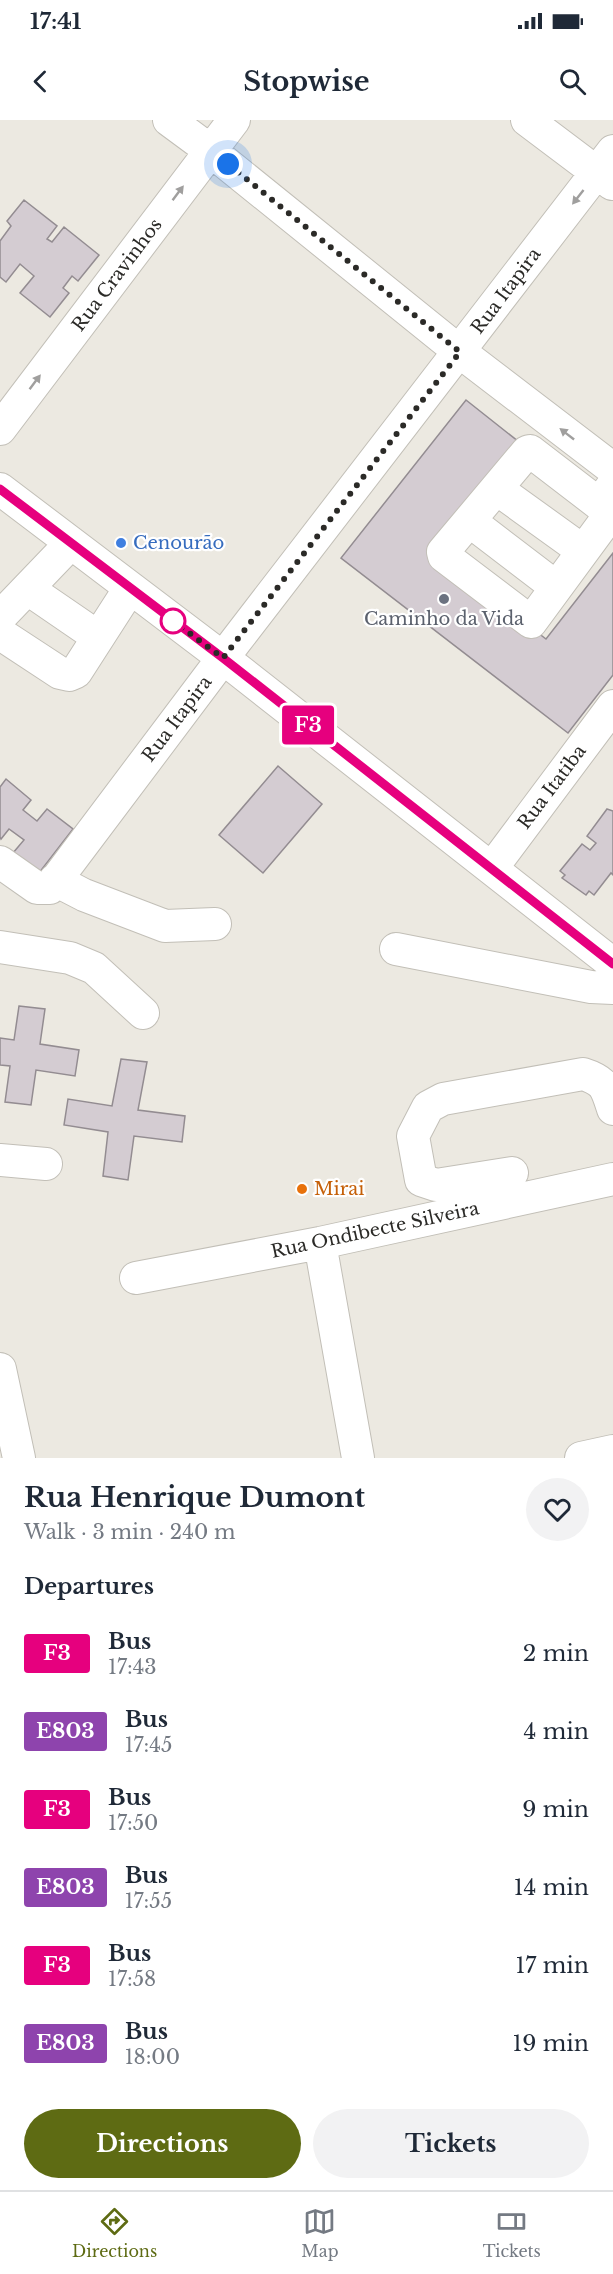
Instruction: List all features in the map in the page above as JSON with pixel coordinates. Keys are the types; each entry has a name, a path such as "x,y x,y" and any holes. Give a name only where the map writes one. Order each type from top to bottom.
{"street":[{"path":"169,120 211,151 460,352 613,469"},
{"name":"Rua Cravinhos","path":"0,429 234,120"},
{"path":"527,120 608,169"},
{"name":"Rua Itapira","path":"52,884 223,658 460,352 608,169"},
{"path":"530,451 606,495 610,515 534,620 530,621 444,556 443,552 471,522 525,454 530,451"},
{"path":"0,489 223,658 613,964"},
{"path":"497,489 583,551"},
{"path":"471,522 556,587"},
{"path":"0,617 71,543"},
{"path":"0,631 60,673 69,675 76,672 130,588"},
{"path":"28,589 98,637"},
{"name":"Rua Itatiba","path":"492,868 613,706"},
{"path":"0,862 37,888 52,884 165,926 215,924"},
{"path":"0,947 70,958 94,969 142,1013"},
{"path":"396,949 591,987 613,988"},
{"path":"513,1173 436,1185 421,1179 412,1136 428,1107 443,1099 583,1074 597,1078 606,1087 613,1109"},
{"path":"0,1160 46,1164"},
{"name":"Rua Ondibecte Silveira","path":"136,1278 320,1243 613,1179"},
{"path":"320,1243 358,1458"},
{"path":"0,1369 19,1458"},
{"path":"581,1458 613,1451"}],"building":[{"path":"24,200 57,226 47,239 52,242 64,227 99,255 78,281 72,276 63,288 69,293 50,317 20,293 34,276 20,264 6,282 0,277 0,241 11,226 7,221"},
{"name":"Caminho da Vida","path":"466,400 519,442 433,552 546,639 613,553 613,675 568,733 341,558"},
{"path":"278,766 322,804 263,873 219,835"},
{"path":"6,779 31,800 23,810 37,821 47,809 73,829 39,873 13,853 24,840 9,829 1,839 0,837 0,787"},
{"path":"607,809 613,811 613,875 611,873 594,895 589,891 586,895 562,878 565,875 560,871 582,844 590,850 596,843 587,836"},
{"path":"19,1006 45,1009 40,1044 79,1050 75,1076 36,1070 31,1105 5,1102 10,1066 0,1065 0,1038 14,1040"},
{"path":"121,1059 147,1062 138,1110 185,1116 182,1142 134,1136 128,1180 103,1176 108,1132 64,1125 68,1099 112,1106"}],"bus line":[{"name":"F3","path":"0,489 223,658 613,964"}],"place":[{"name":"Cenourão","path":"121,543"},
{"name":"Caminho da Vida","path":"444,599"},
{"name":"Mirai","path":"302,1189"}],"route":[{"path":"173,621 223,658 460,352 228,164"}]}
